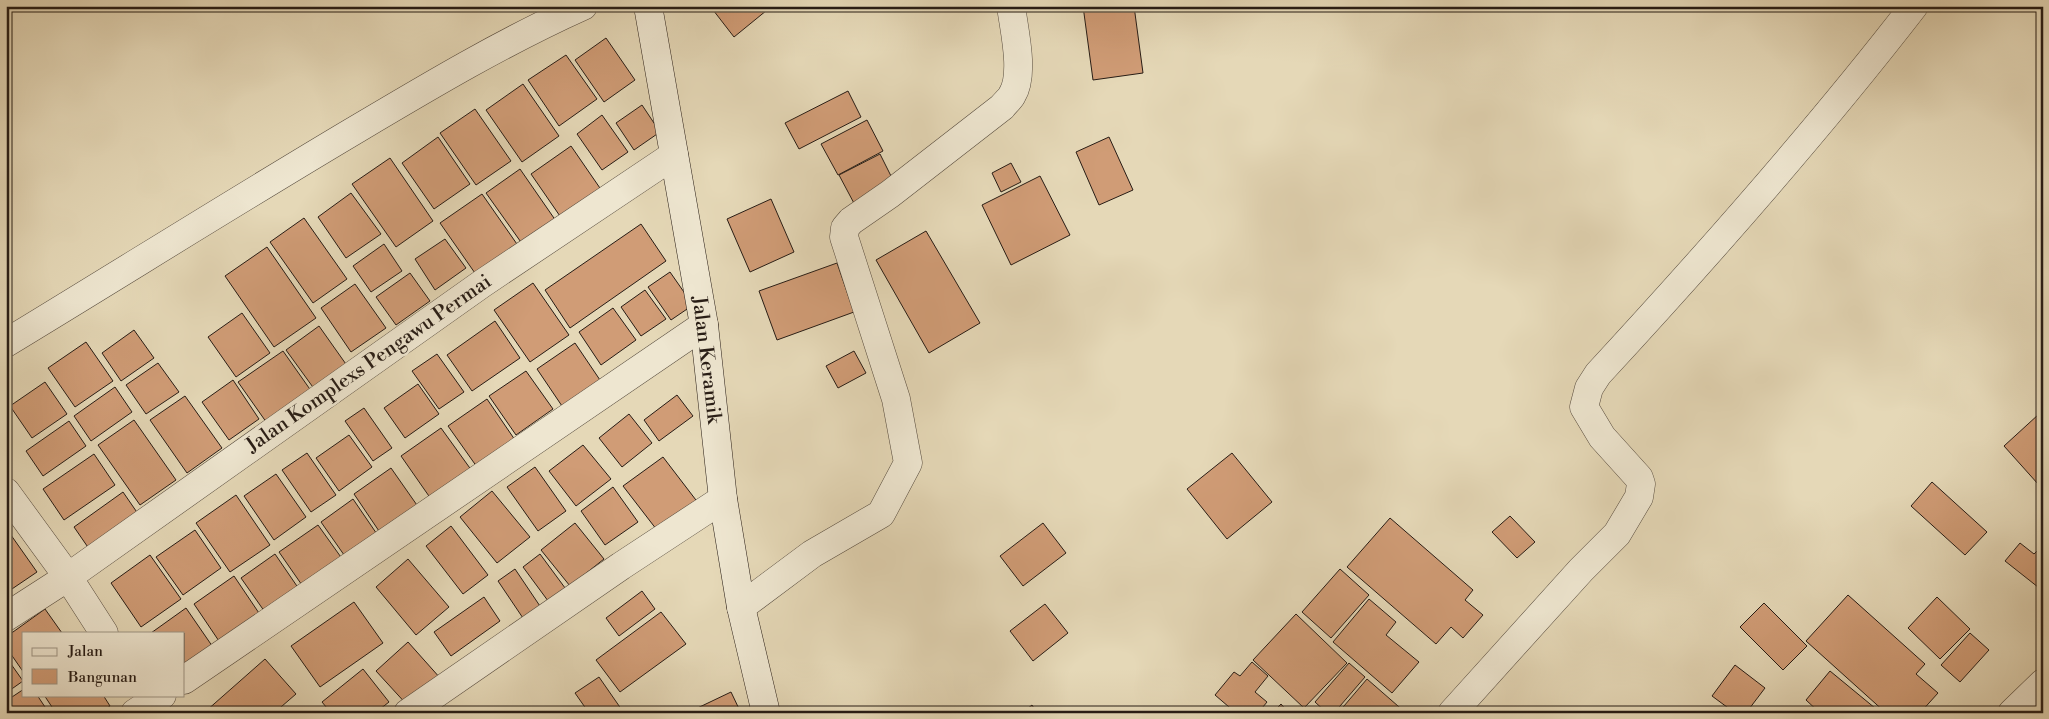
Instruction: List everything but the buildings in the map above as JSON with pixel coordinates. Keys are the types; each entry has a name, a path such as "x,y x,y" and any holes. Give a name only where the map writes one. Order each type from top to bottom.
{"street":[{"path":"6,344 258,188 400,103 550,21 583,6"},
{"name":"Jalan Keramik","path":"648,6 704,325 722,499 742,607 766,713"},
{"path":"742,607 812,554 881,514 908,464 896,400 844,237 845,228 864,211 890,194 1002,107 1012,95 1018,82 1017,53 1011,6"},
{"path":"1452,713 1574,576 1617,534 1639,497 1641,484 1639,478 1602,437 1584,407 1588,388 1598,374 1738,220 1884,45 1914,6"},
{"name":"Jalan Komplexs Pengawu Permai","path":"6,616 68,577 484,283 674,155"},
{"path":"185,679 704,325"},
{"path":"6,492 68,577 103,632"},
{"path":"408,713 621,566 722,499"},
{"path":"2012,713 2043,683"}]}
